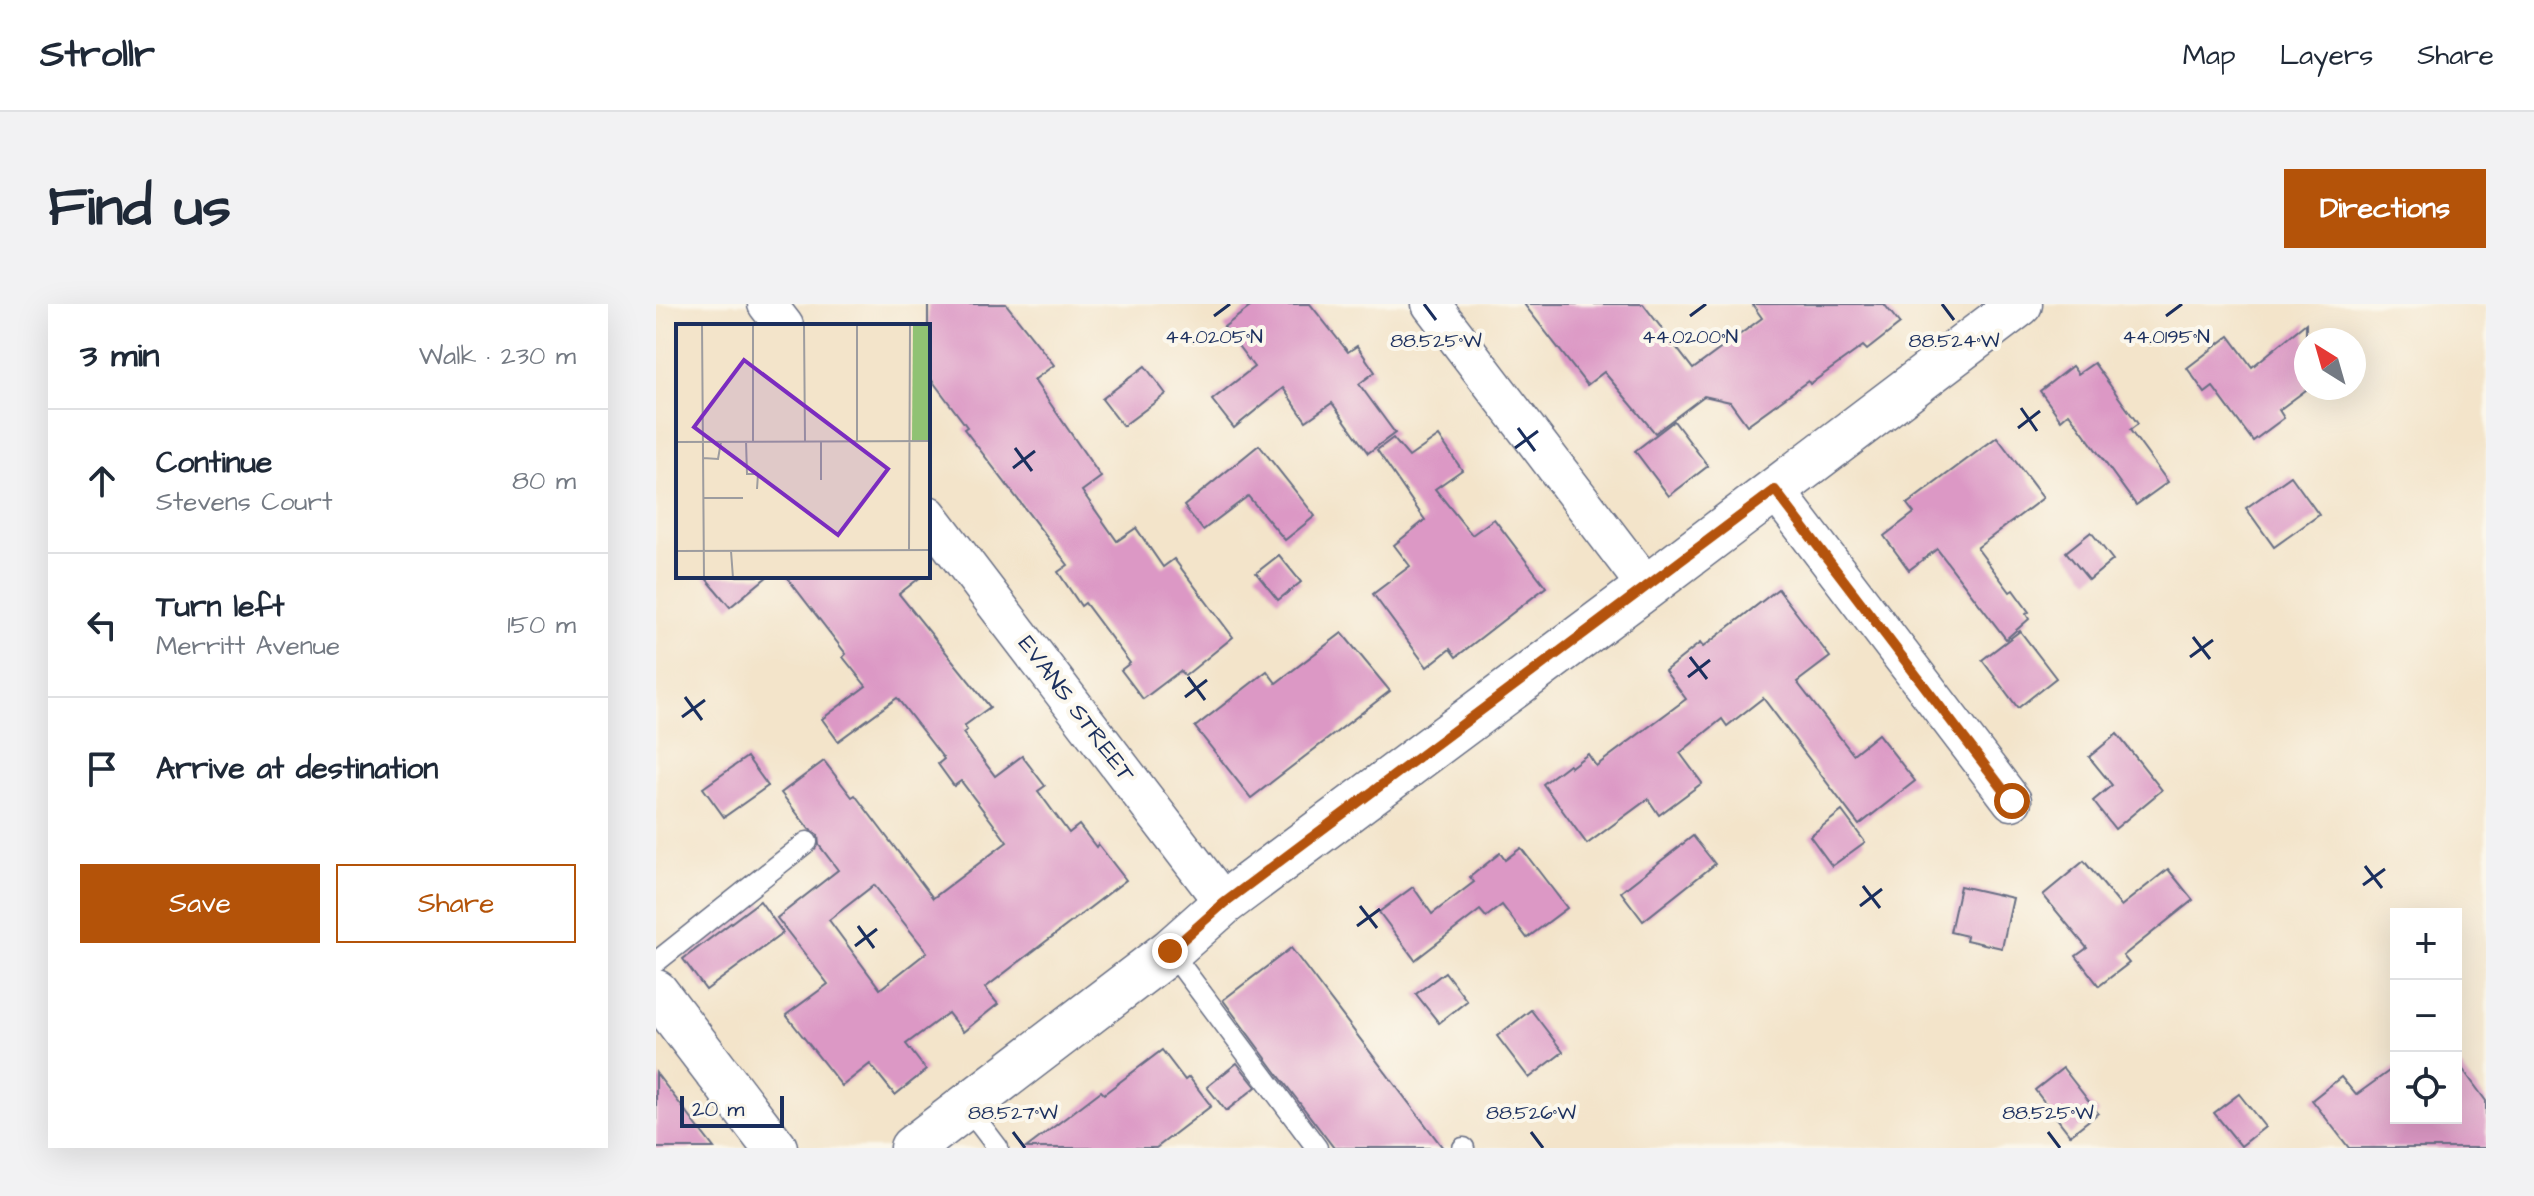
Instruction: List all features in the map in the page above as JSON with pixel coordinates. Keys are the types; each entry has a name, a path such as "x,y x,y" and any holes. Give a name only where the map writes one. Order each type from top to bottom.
{"street":[{"path":"767,304 782,324"},
{"path":"1431,304 1647,587"},
{"path":"912,1148 1170,951 1224,903 2020,304"},
{"path":"1775,490 2012,801"},
{"name":"EVANS STREET","path":"930,518 1224,903"},
{"path":"656,992 775,1148"}],"lane":[{"path":"656,962 807,842"},
{"path":"1170,951 1317,1148"},
{"path":"966,1106 994,1147"}],"building":[{"path":"928,304 1006,304 1054,365 1034,380 1101,477 1082,491 1117,541 1136,528 1163,567 1174,559 1233,637 1185,676 1180,671 1143,699 1121,670 1130,663 1085,603 1081,606 1058,572 1068,565 964,429 967,427 930,378"},
{"path":"1254,304 1310,304 1348,352 1357,346 1375,372 1359,384 1395,433 1368,453 1332,403 1306,421 1283,388 1234,428 1212,400 1254,367 1224,327"},
{"path":"1524,304 1643,304 1693,369 1762,318 1752,304 1884,304 1900,324 1867,350 1863,346 1747,425 1730,402 1704,396 1655,433 1604,372 1587,385"},
{"path":"2294,333 2294,399 2279,410 2284,418 2253,441 2213,387 2205,393 2187,368 2229,336 2252,367"},
{"path":"2094,363 2138,424 2130,430 2168,482 2136,505 2069,413 2061,420 2040,391 2072,366 2078,374"},
{"path":"1145,366 1166,394 1123,426 1102,399"},
{"path":"1674,421 1708,466 1669,496 1635,451"},
{"path":"1439,436 1462,470 1435,489 1472,535 1494,519 1546,587 1456,657 1450,649 1427,667 1373,594 1410,566 1394,545 1425,520 1377,450 1393,438 1409,457"},
{"path":"1997,437 2043,498 1977,548 2029,612 2026,614 2029,619 2006,639 1937,549 1909,570 1884,536 1914,513 1907,504"},
{"path":"1259,445 1315,516 1285,540 1248,496 1203,530 1184,506"},
{"path":"2291,476 2319,515 2274,547 2246,508"},
{"path":"2091,532 2113,560 2089,580 2066,552"},
{"path":"1279,555 1301,582 1278,600 1256,573"},
{"path":"706,578 766,578 730,607"},
{"path":"788,578 919,578 899,594 990,707 964,726 967,730 963,733 995,776 1022,756 1045,786 1038,791 1069,833 1079,825 1126,880 985,988 998,1004 963,1032 948,1013 906,1044 926,1070 895,1095 870,1064 842,1086 786,1015 828,984 777,918 838,870 819,845 818,835 809,829 781,793 824,761 852,797 855,795 933,898 1007,842 961,781 954,786 938,764 944,759 897,698 838,741 822,719 866,686 843,657 846,654","holes":["874,885 927,952 880,989 829,920"]},
{"path":"1778,589 1830,657 1797,682 1853,754 1878,734 1915,781 1859,825 1763,698 1727,726 1722,719 1680,753 1702,783 1659,815 1648,799 1587,844 1543,784 1588,754 1596,766 1686,699 1665,671 1700,643 1703,647"},
{"path":"2020,631 2056,678 2018,708 1982,660"},
{"path":"1342,633 1390,691 1251,798 1195,727 1267,671 1276,683"},
{"path":"2117,734 2162,790 2115,829 2093,801 2112,785 2089,757"},
{"path":"747,757 768,786 724,817 703,788"},
{"path":"1842,811 1865,842 1832,866 1810,836"},
{"path":"1693,836 1715,864 1643,921 1621,892"},
{"path":"1521,848 1567,908 1527,938 1502,905 1486,917 1480,910 1415,960 1379,912 1413,887 1432,914 1474,882 1470,877 1500,853 1505,860"},
{"path":"2084,861 2121,906 2168,869 2193,900 2123,956 2129,963 2099,986 2076,956 2087,948 2043,895"},
{"path":"1960,886 2013,898 2002,948 1966,940 1967,936 1950,932"},
{"path":"760,901 783,933 706,990 683,959"},
{"path":"1291,948 1443,1148 1334,1148 1276,1072 1223,1000"},
{"path":"1445,972 1467,1001 1439,1023 1416,994"},
{"path":"1531,1010 1563,1052 1529,1078 1497,1036"},
{"path":"1162,1050 1185,1080 1189,1077 1211,1106 1156,1148 1026,1148 1101,1091 1104,1094"},
{"path":"1237,1063 1256,1087 1226,1111 1207,1087"},
{"path":"2063,1068 2098,1113 2070,1135 2035,1090"},
{"path":"2462,1068 2486,1101 2486,1148 2349,1148 2312,1100 2341,1077 2356,1095 2390,1070 2390,1124 2462,1124"},
{"path":"656,1073 714,1148 656,1148"},
{"path":"2239,1094 2265,1127 2241,1146 2214,1113"}],"route":[{"path":"1170,951 1224,903 1775,490 2012,801"}]}
